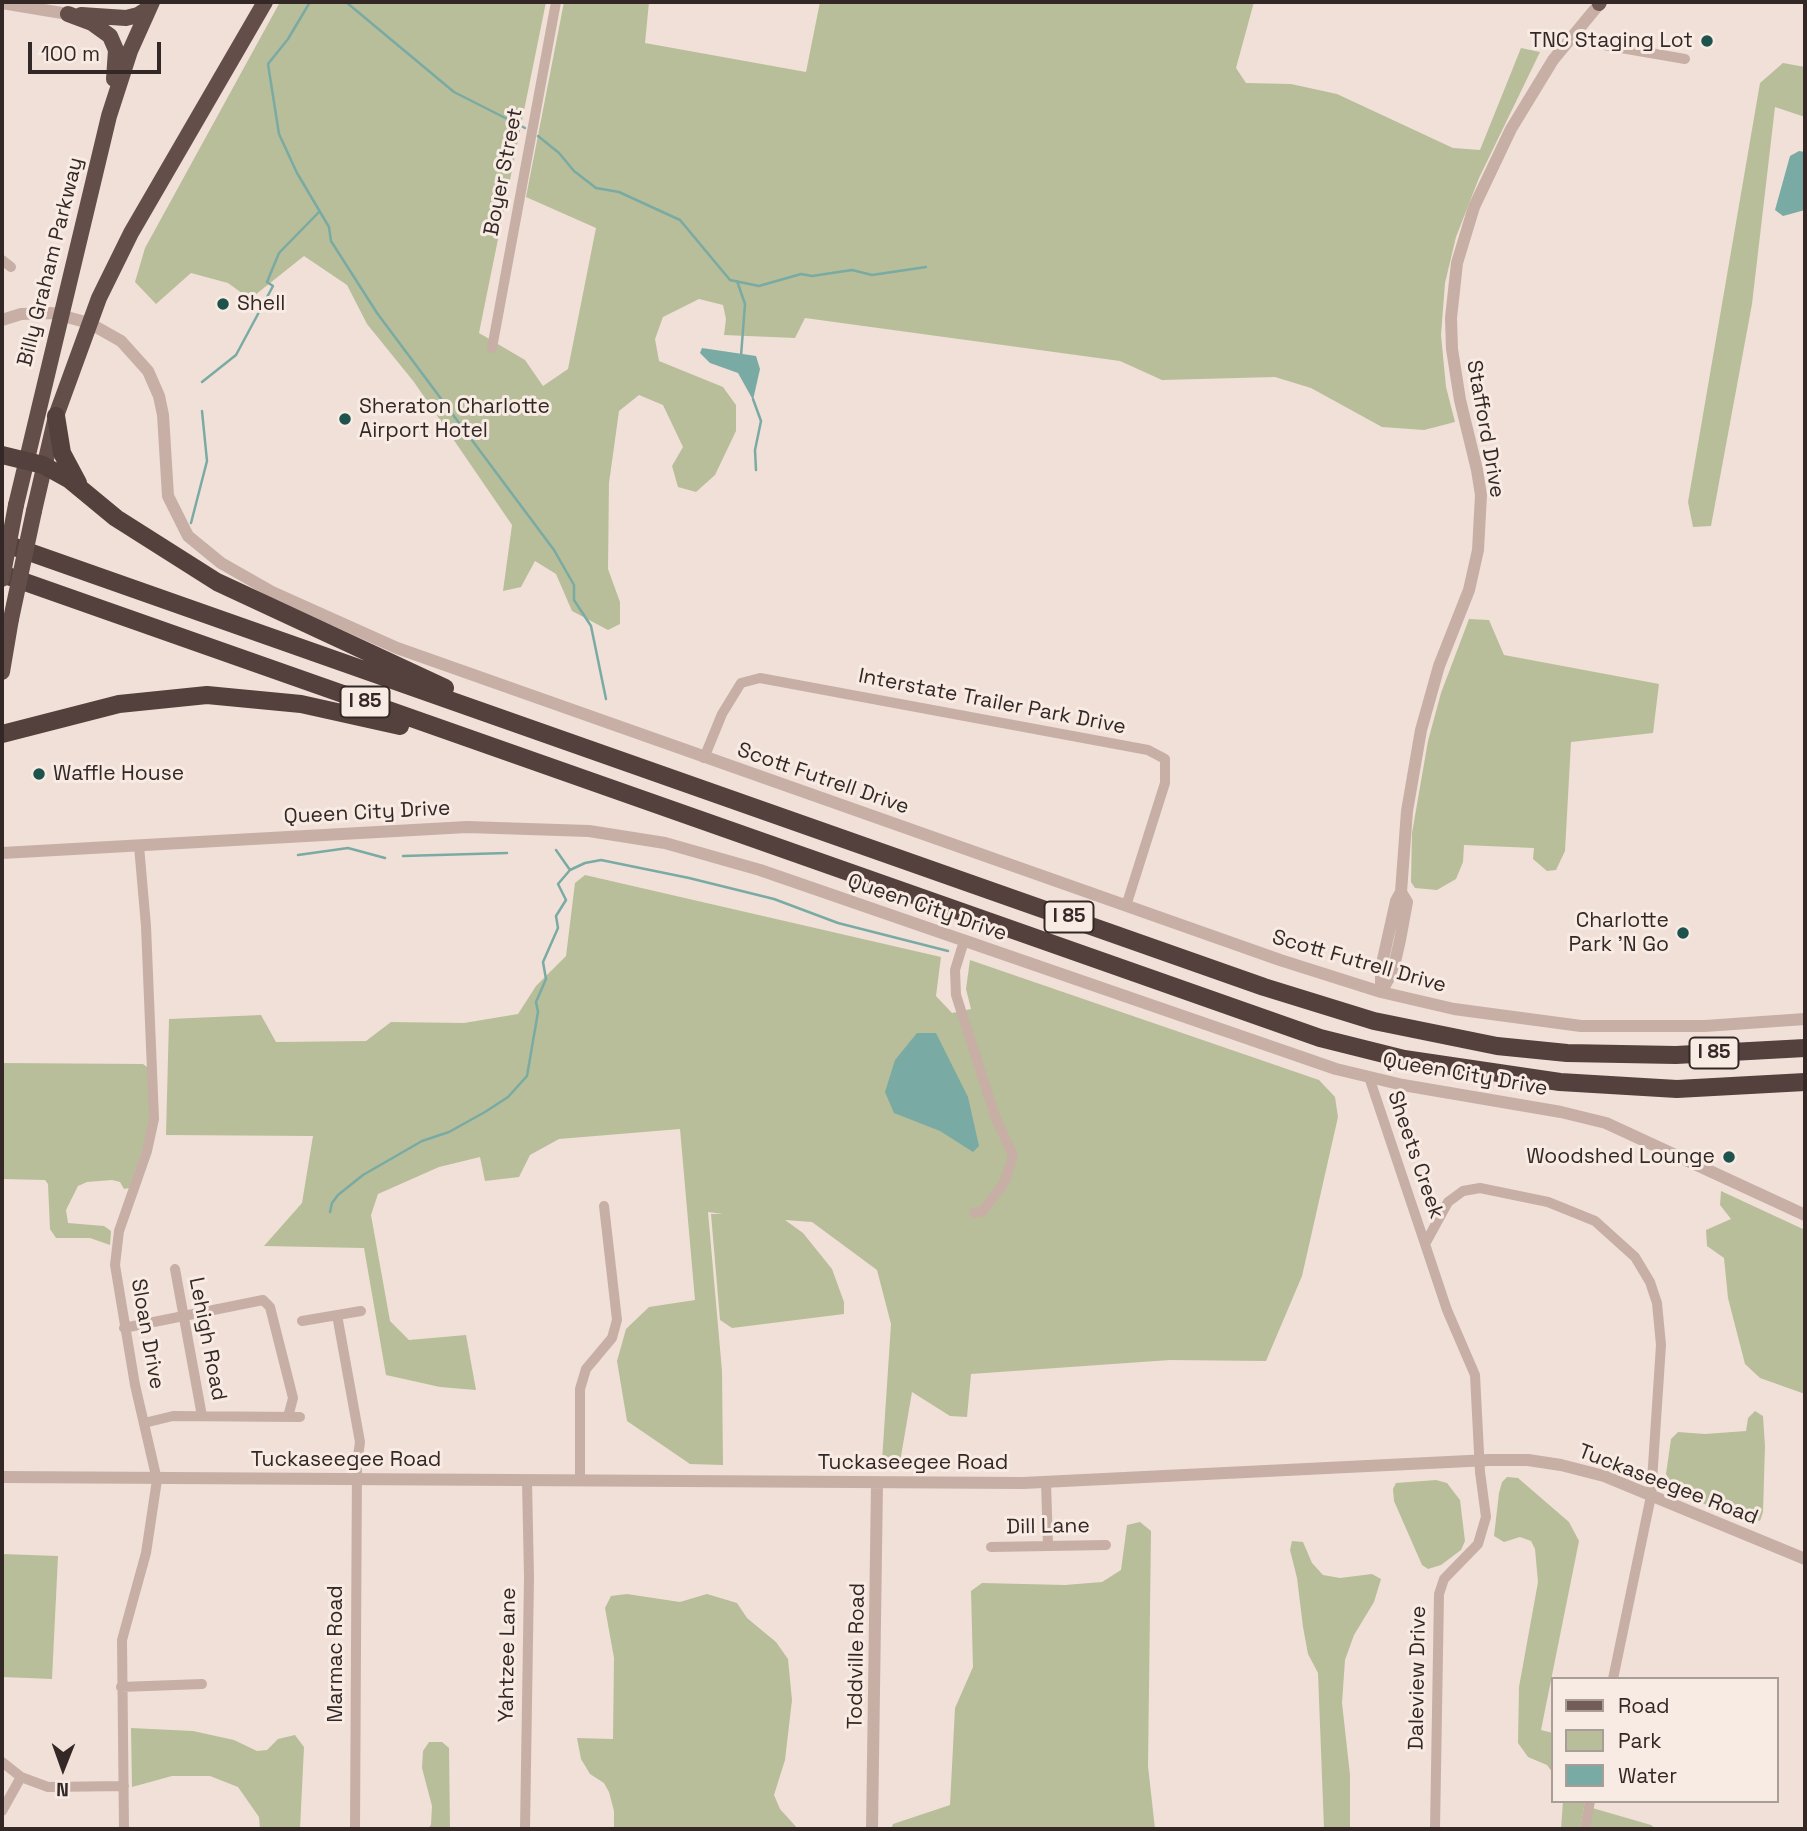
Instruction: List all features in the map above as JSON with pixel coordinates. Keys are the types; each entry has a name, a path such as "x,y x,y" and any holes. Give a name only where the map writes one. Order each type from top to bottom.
{"highway":[{"name":"Billy Graham Parkway","path":"2,579 16,505 56,416 89,323 131,233 265,2"},
{"name":"Billy Graham Parkway","path":"2,672 34,511 35,463 60,315 109,116 151,5"},
{"path":"68,14 126,18 138,15 151,5"},
{"path":"68,14 92,23 110,36 116,50 109,116"},
{"path":"56,416 62,453 80,486"},
{"path":"2,455 35,463 80,486 116,518 217,582 527,728"},
{"name":"I 85","path":"2,542 1264,987 1374,1021 1497,1046 1567,1053 1676,1055 1805,1048"},
{"name":"I 85","path":"2,574 1235,1010 1346,1045 1475,1072 1560,1082 1677,1089 1805,1082"},
{"path":"2,734 120,704 180,696 229,696 364,716 554,769"},
{"path":"1726,1087 1805,1089"}],"street":[{"name":"Boyer Street","path":"492,348 556,2"},
{"path":"2,3 68,14"},
{"name":"Stafford Drive","path":"1381,992 1393,971 1407,902 1401,892 1409,800 1420,730 1439,666 1469,590 1478,550 1480,495 1476,461 1460,400 1452,349 1451,318 1457,263 1471,215 1535,86 1569,39 1600,3"},
{"path":"1569,39 1685,59"},
{"path":"2,260 12,267"},
{"name":"Scott Futrell Drive","path":"2,320 37,312 60,315 89,323 113,336 133,352 152,380 163,415 168,496 179,522 206,553 282,597 397,648 1126,906 1381,992 1454,1009 1581,1026 1705,1026 1805,1019"},
{"name":"Interstate Trailer Park Drive","path":"704,758 722,713 741,683 760,678 1148,750 1165,759 1166,783 1126,906"},
{"name":"Queen City Drive","path":"2,853 467,827 589,831 664,842 723,858 1290,1054 1369,1077 1606,1123 1805,1215"},
{"name":"Sloan Drive","path":"124,1829 122,1640 146,1553 157,1480 124,1328 116,1254 119,1231 147,1151 154,1119 146,926 139,846"},
{"path":"964,941 955,970 956,995 995,1116 1013,1157 1004,1183 983,1211 974,1213"},
{"name":"Sheets Creek","path":"1369,1077 1443,1301 1475,1375 1479,1460"},
{"path":"1425,1244 1448,1202 1463,1191 1480,1188 1577,1211 1595,1221 1624,1245 1650,1282 1660,1324 1651,1496 1613,1677"},
{"path":"580,1481 580,1390 586,1369 612,1338 617,1320 604,1206"},
{"name":"Lehigh Road","path":"175,1269 202,1416"},
{"path":"124,1328 258,1299 267,1301 293,1398 288,1417"},
{"path":"302,1321 361,1311"},
{"name":"Marmac Road","path":"337,1315 360,1442 357,1479 355,1829"},
{"path":"144,1423 173,1416 300,1417"},
{"name":"Tuckaseegee Road","path":"2,1477 157,1480 1046,1482 1479,1460 1561,1465 1604,1476 1805,1559"},
{"name":"Daleview Drive","path":"1435,1829 1439,1594 1444,1579 1478,1544 1484,1533 1486,1517 1479,1460"},
{"name":"Yahtzee Lane","path":"525,1829 529,1577 527,1481"},
{"path":"1046,1482 1048,1546"},
{"name":"Toddville Road","path":"872,1829 877,1483"},
{"name":"Dill Lane","path":"991,1547 1106,1545"},
{"path":"121,1687 202,1684"},
{"path":"2,1762 21,1777 62,1788 124,1786"},
{"path":"2,1811 21,1777"},
{"path":"1585,1829 1590,1803"}],"green space":[{"path":"280,2 546,2 479,333 525,360 543,386 568,369 596,228 526,197 564,2 649,2 645,43 806,72 820,2 1254,2 1236,68 1246,83 1291,84 1337,94 1453,148 1480,150 1521,48 1540,52 1479,178 1456,237 1445,283 1441,335 1446,387 1455,422 1424,430 1382,427 1311,388 1275,377 1162,380 1120,361 805,318 795,338 724,335 726,319 723,305 699,299 663,317 655,339 659,361 723,387 736,405 736,431 715,475 696,492 678,487 672,466 683,447 663,405 639,395 619,411 609,483 608,569 620,602 620,624 608,630 572,611 556,574 535,561 521,587 503,591 512,525 414,382 367,324 347,285 304,256 250,299 228,283 191,273 156,304 135,282 145,248"},
{"path":"1783,63 1805,67 1805,117 1775,107 1752,304 1711,526 1693,527 1688,502 1760,83"},
{"path":"1469,619 1489,620 1504,655 1659,684 1653,733 1571,742 1565,851 1556,870 1547,871 1533,859 1534,848 1464,845 1463,862 1456,879 1437,890 1415,888 1411,882 1412,833 1428,741 1441,693"},
{"path":"585,875 941,957 936,996 952,1013 971,1009 966,989 970,960 1319,1080 1335,1097 1338,1117 1302,1276 1266,1361 1170,1360 971,1374 967,1417 950,1416 912,1392 900,1462 882,1461 891,1324 877,1270 812,1222 785,1220 803,1233 832,1269 844,1302 844,1314 732,1328 720,1320 711,1214 723,1214 708,1212 722,1371 723,1465 690,1464 627,1421 617,1361 626,1329 649,1307 695,1300 680,1129 559,1139 530,1155 519,1177 485,1181 480,1157 439,1167 378,1194 371,1215 390,1321 409,1340 466,1335 476,1390 440,1387 386,1375 364,1248 264,1246 302,1203 313,1136 166,1135 169,1019 261,1015 276,1042 366,1041 391,1022 464,1023 518,1014 536,986 566,956 575,883"},
{"path":"2,1063 143,1064 147,1067 151,1104 148,1134 129,1188 124,1189 120,1182 112,1180 87,1182 78,1186 66,1210 68,1223 104,1226 111,1231 110,1245 90,1238 56,1238 50,1229 48,1184 45,1180 2,1179"},
{"path":"1721,1191 1805,1230 1805,1394 1760,1378 1745,1364 1728,1298 1724,1258 1707,1246 1706,1230 1731,1219 1720,1205"},
{"path":"1755,1411 1763,1416 1765,1446 1763,1512 1760,1521 1688,1499 1674,1490 1666,1474 1671,1439 1678,1432 1705,1434 1746,1431 1748,1418"},
{"path":"1507,1477 1518,1478 1569,1522 1579,1541 1541,1730 1552,1733 1552,1772 1547,1765 1528,1757 1518,1743 1519,1687 1538,1582 1535,1549 1531,1541 1520,1537 1504,1542 1494,1536 1502,1482"},
{"path":"1436,1480 1447,1483 1460,1500 1465,1541 1461,1550 1441,1565 1428,1569 1422,1565 1394,1501 1393,1489 1396,1483"},
{"path":"1140,1522 1151,1531 1148,1766 1155,1829 891,1829 893,1824 950,1805 955,1708 973,1667 971,1591 982,1583 1065,1585 1102,1582 1121,1570 1127,1525"},
{"path":"1292,1541 1303,1542 1312,1563 1323,1575 1340,1578 1372,1574 1381,1579 1374,1602 1354,1635 1345,1660 1342,1703 1350,1775 1350,1829 1324,1829 1318,1673 1308,1654 1297,1578 1290,1550"},
{"path":"2,1554 58,1556 52,1679 2,1677"},
{"path":"627,1594 680,1602 707,1594 737,1603 747,1618 776,1642 788,1659 792,1700 785,1760 774,1795 780,1809 798,1829 614,1829 614,1811 609,1792 604,1783 590,1774 581,1759 577,1738 613,1739 614,1658 605,1608 611,1596"},
{"path":"131,1728 193,1731 234,1740 257,1751 267,1750 278,1739 295,1735 304,1747 300,1829 260,1829 259,1817 238,1787 210,1776 172,1776 132,1787"},
{"path":"429,1742 442,1742 449,1748 450,1829 427,1829 431,1825 432,1806 422,1768 423,1751"},
{"path":"1563,1803 1585,1803 1580,1829 1561,1829"},
{"path":"1589,1807 1651,1825 1656,1829 1586,1829"}],"water":[{"path":"1799,151 1805,152 1805,210 1783,216 1775,210 1790,156"},
{"path":"702,348 756,356 760,369 753,400 738,373 710,363 700,353"},
{"path":"917,1033 936,1033 968,1097 979,1146 973,1152 940,1131 894,1113 885,1092 895,1060"}],"waterway":[{"path":"310,2 288,39 268,64 279,134 297,173 329,227 331,241 377,313 554,550 574,585 574,600 591,626 606,699"},
{"path":"346,2 454,92 525,128"},
{"path":"538,136 596,188 619,192 680,220 730,280 759,286 801,274 812,276 852,270 872,275 926,267"},
{"path":"202,382 236,355 273,286 267,282 279,253 319,212"},
{"path":"737,281 745,304 741,356"},
{"path":"753,399 761,421 755,450 756,470"},
{"path":"191,523 207,461 202,411"},
{"path":"298,855 348,848 385,858"},
{"path":"556,850 570,870"},
{"path":"403,856 507,853"},
{"path":"330,1212 338,1195 363,1175 422,1141 449,1132 485,1112 508,1097 527,1076 538,1012 536,1002 546,979 543,962 558,928 556,916 566,900 558,884 570,870 585,863 601,860 689,878 774,899 838,923 948,951"}],"place":[{"name":"TNC Staging Lot","path":"1707,41"},
{"name":"Shell","path":"223,304"},
{"name":"Sheraton Charlotte Airport Hotel","path":"345,419"},
{"name":"Waffle House","path":"39,774"},
{"name":"Charlotte Park 'N Go","path":"1683,933"},
{"name":"Woodshed Lounge","path":"1729,1157"}]}
